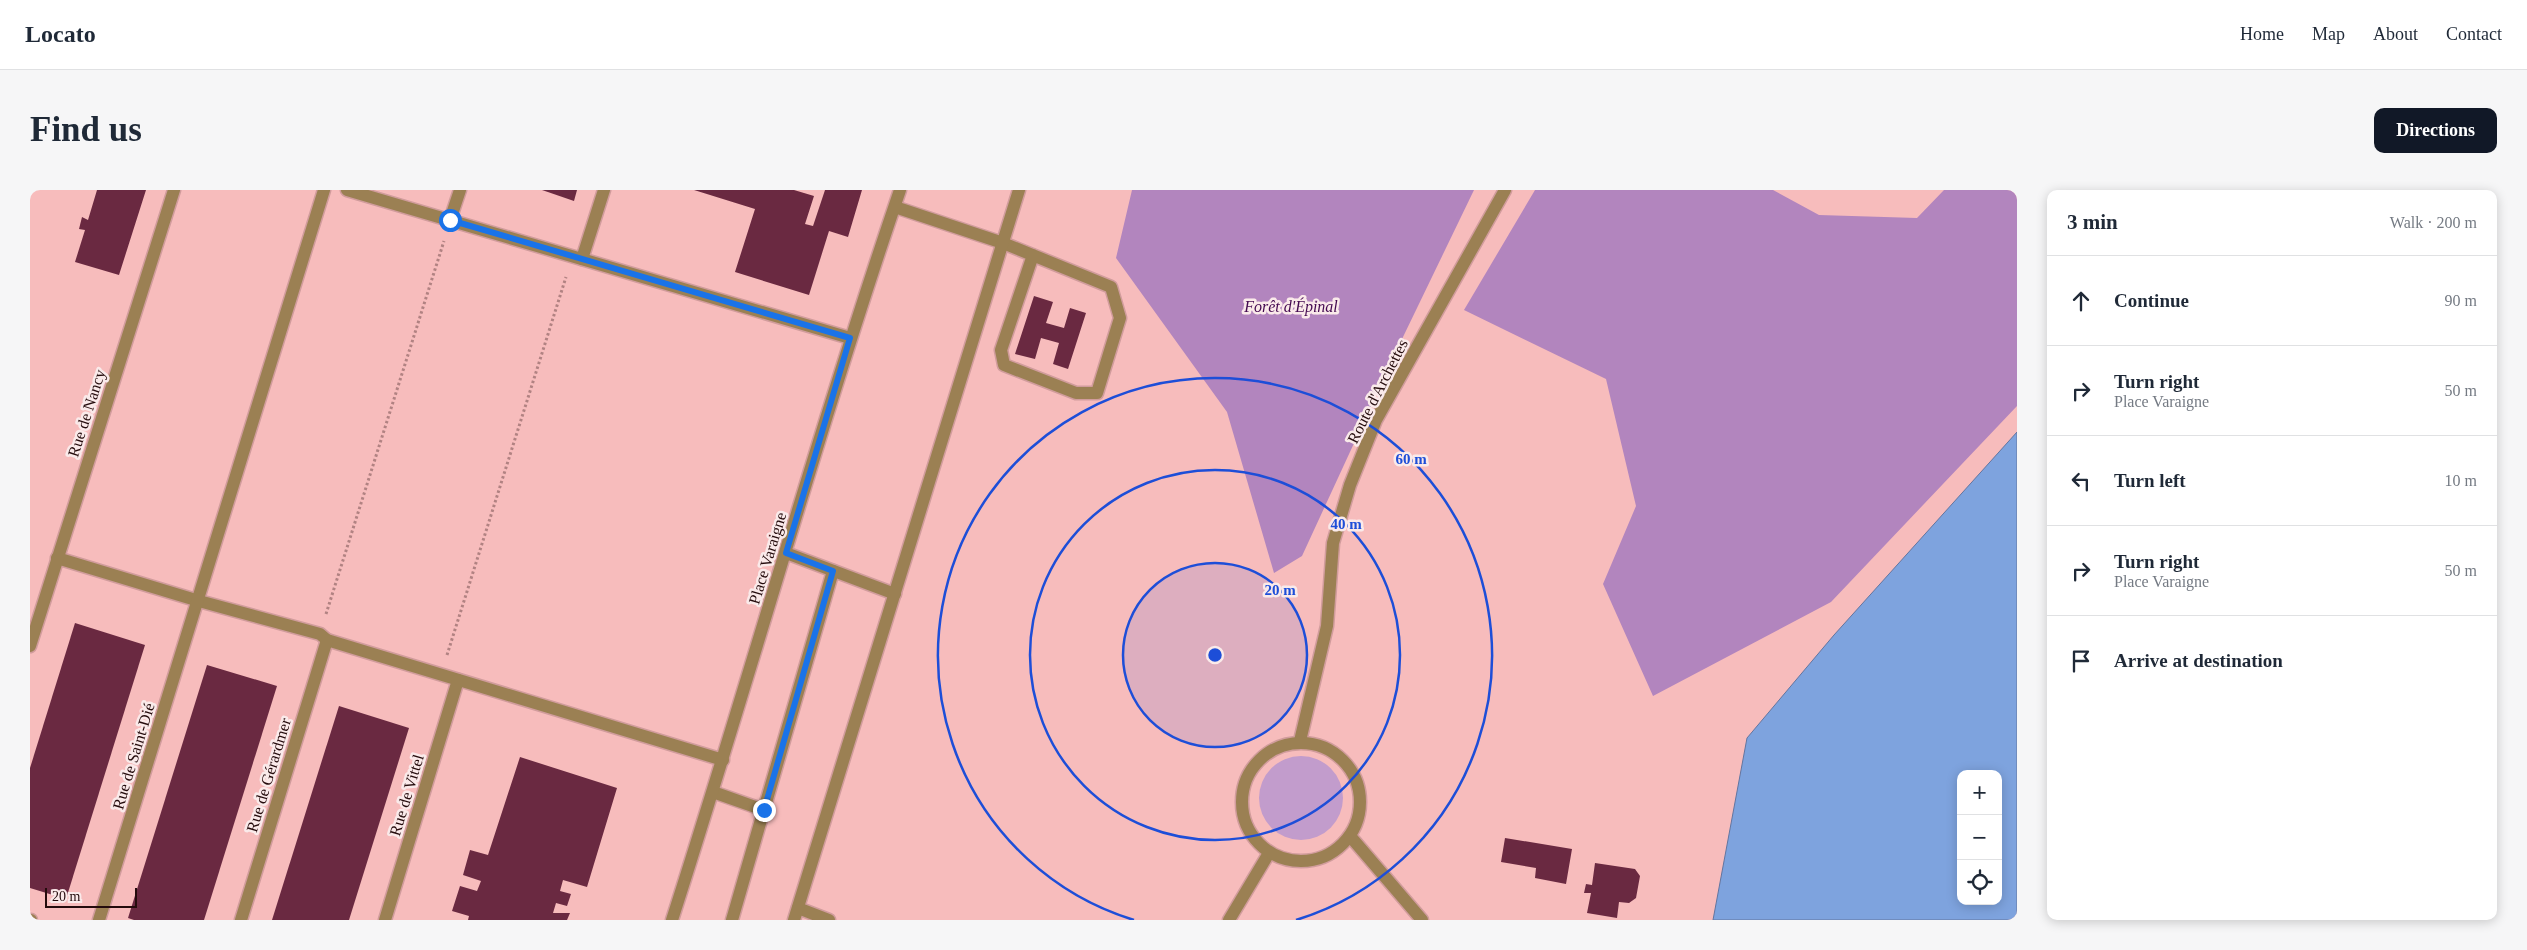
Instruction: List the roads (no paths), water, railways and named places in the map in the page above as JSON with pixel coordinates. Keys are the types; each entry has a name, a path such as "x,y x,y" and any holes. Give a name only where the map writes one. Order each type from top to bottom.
{"street":[{"name":"Rue de Nancy","path":"30,646 174,190"},
{"name":"Rue de Saint-Dié","path":"99,920 324,190"},
{"path":"347,190 850,338"},
{"path":"450,220 460,190"},
{"path":"577,258 604,190"},
{"name":"Place Varaigne","path":"672,920 723,760 850,338 900,190"},
{"path":"829,920 796,914 1020,190"},
{"name":"Route d'Archettes","path":"1300,742 1327,626 1333,543 1350,485 1376,420 1505,190"},
{"path":"895,206 1003,243 1033,255 1111,287 1120,318 1098,393 1076,393 1004,365 1001,350 1033,255"},
{"path":"786,553 895,594"},
{"path":"57,558 323,637 441,675 723,760"},
{"path":"732,920 833,571"},
{"name":"Rue de Gérardmer","path":"241,920 323,637"},
{"name":"Rue de Vittel","path":"385,920 458,680"},
{"path":"1300,742 1317,744 1334,752 1352,770 1359,788 1359,814 1350,836 1340,847 1325,856 1309,861 1293,861 1269,853 1252,837 1241,813 1241,791 1250,768 1263,754 1276,747 1300,742"},
{"path":"713,792 764,810"},
{"path":"1350,836 1422,920"},
{"path":"1229,920 1269,853"}],"water":[{"path":"2017,432 2017,920 1713,920 1747,738 1834,635"}],"park label":[{"name":"Forêt d'Épinal","path":"1291,306"}]}
